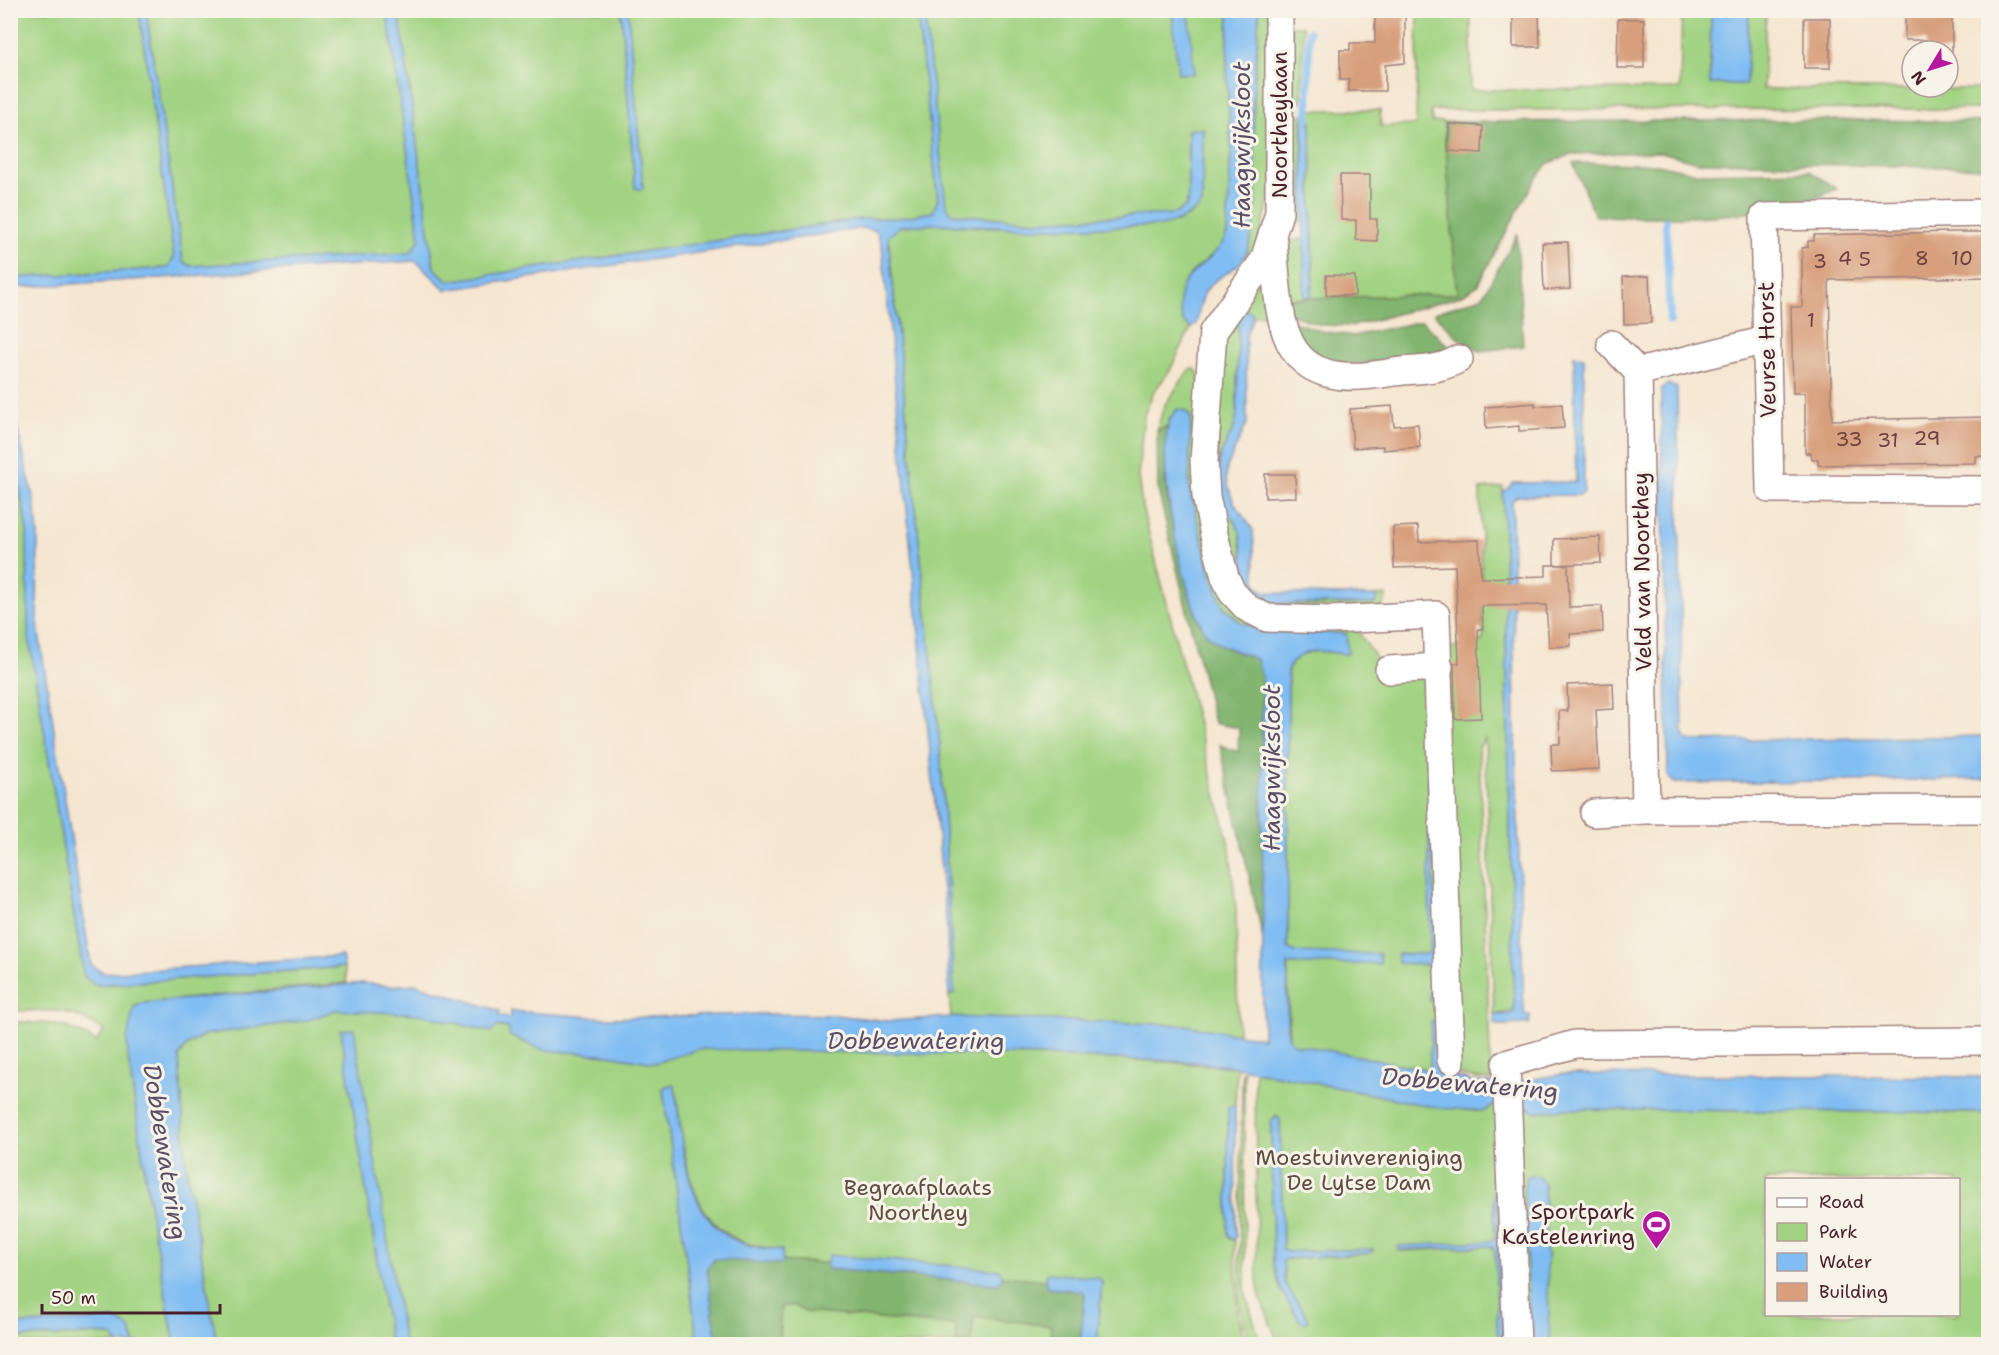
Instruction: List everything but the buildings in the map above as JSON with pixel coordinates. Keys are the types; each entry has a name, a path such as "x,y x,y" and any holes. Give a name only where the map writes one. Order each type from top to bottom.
{"street":[{"name":"Noortheylaan","path":"1279,10 1279,213 1273,239 1264,260 1213,332 1205,433 1205,485 1211,523 1225,577 1239,601 1247,608 1267,618 1330,620 1436,615 1439,667"},
{"name":"Veurse Horst","path":"1989,213 1764,217 1770,489 1989,490"},
{"name":"Noortheylaan","path":"1273,239 1279,314 1283,331 1293,350 1314,369 1332,375 1356,377 1442,369 1459,359"},
{"path":"1611,344 1638,372 1766,340"},
{"name":"Veld van Noorthey","path":"1638,372 1646,810"},
{"path":"1389,670 1439,667 1451,1060"},
{"path":"1594,813 1646,810 1989,809"},
{"path":"1517,1344 1506,1125 1506,1064 1575,1044 1989,1041"}],"green space":[{"path":"1682,10 1711,11 1710,84 1746,84 1749,11 1766,10 1763,89 1900,89 1900,99 1960,99 1960,89 1988,89 1988,109 1431,110 1432,122 1444,122 1457,294 1310,298 1313,278 1311,119 1302,120 1304,223 1288,221 1288,122 1298,115 1308,114 1308,110 1380,110 1381,126 1416,125 1418,11 1471,11 1471,90 1680,89"},
{"path":"10,11 139,11 174,257 168,268 13,278 10,259"},
{"path":"146,11 387,11 420,239 410,254 190,266 183,261"},
{"path":"399,11 621,11 635,188 641,190 643,188 628,11 917,11 938,200 933,212 898,218 861,219 449,281 434,268"},
{"path":"924,11 1229,11 1227,75 1231,147 1227,234 1223,245 1190,274 1183,321 1191,328 1170,370 1153,393 1144,415 1138,476 1142,507 1230,848 1236,910 1238,1035 1184,1025 951,1017 949,995 954,994 940,745 888,237 900,226 937,224 984,227 1177,222 1192,214 1202,204 1203,129 1188,130 1188,197 1186,207 1175,214 1034,221 952,214 946,206"},
{"path":"1259,11 1273,11 1273,184 1255,258 1247,252 1254,196 1254,104"},
{"path":"1291,26 1303,26 1302,102 1293,98 1287,91"},
{"path":"1860,120 1988,122 1988,168 1697,162 1661,152 1572,154 1547,164 1533,183 1477,286 1458,297 1353,326 1321,325 1284,312 1283,299 1457,294 1444,122"},
{"path":"1573,163 1658,164 1696,173 1809,171 1837,189 1809,200 1749,213 1687,217 1595,216"},
{"path":"1517,235 1523,346 1480,351 1459,339 1434,313 1482,297"},
{"path":"1305,239 1306,298 1283,299 1284,241"},
{"path":"1262,268 1273,314 1253,315 1251,312 1238,319 1237,413 1235,425 1221,454 1217,473 1240,531 1245,579 1266,604 1375,604 1377,597 1374,596 1387,595 1382,608 1255,607 1231,566 1234,541 1225,517 1216,505 1221,337"},
{"path":"1288,320 1321,331 1353,336 1422,321 1456,353 1452,357 1316,366"},
{"path":"1194,368 1198,372 1236,607 1355,627 1380,664 1483,640 1480,489 1503,487 1514,1011 1494,1015 1485,739 1479,747 1491,1080 1468,1077 1430,1067 1430,1070 1294,1045 1289,1039 1288,964 1291,951 1288,948 1288,668 1307,652 1347,654 1346,633 1267,632 1240,622 1223,606 1211,575 1189,487 1191,418 1184,410 1170,417 1168,426 1157,430 1164,406 1190,369"},
{"path":"1168,426 1165,464 1166,491 1179,557 1192,603 1205,632 1222,646 1257,660 1262,678 1263,939 1220,745 1238,752 1239,728 1214,723 1158,490 1157,431"},
{"path":"10,436 27,532 28,632 84,976 95,985 344,967 347,983 143,1003 134,1007 128,1056 152,1223 175,1344 135,1344 134,1339 114,1319 11,1325 11,1022 45,1023 65,1027 86,1035 96,1042 104,1031 70,1014 38,1010 11,1011"},
{"name":"Begraafplaats Noorthey","path":"360,1009 420,1014 491,1032 497,1026 508,1028 543,1050 609,1055 655,1063 699,1049 728,1049 1095,1057 1237,1067 1235,1106 1228,1108 1228,1235 1230,1239 1235,1239 1237,1307 1245,1344 1097,1344 1102,1282 1099,1278 1047,1288 1080,1344 717,1344 723,1259 771,1248 742,1242 721,1229 705,1212 694,1190 687,1166 673,1085 666,1086 663,1090 698,1344 404,1344 353,1029 341,1030 390,1344 217,1344 186,1167 179,1056 186,1046 203,1035 308,1020 335,1010"},
{"path":"1244,1071 1245,1292 1261,1344 1249,1344 1239,1302 1242,1072"},
{"name":"Moestuinvereniging De Lytse Dam","path":"1255,1071 1401,1100 1475,1111 1502,1104 1523,1107 1536,1112 1567,1109 1988,1113 1988,1344 1550,1344 1544,1184 1530,1344 1503,1344 1494,1150 1495,1238 1491,1241 1397,1247 1401,1251 1491,1246 1495,1251 1498,1344 1313,1344 1310,1338 1276,1338 1260,1297 1257,1281","holes":["1275,1116 1280,1120 1283,1250 1288,1252 1373,1249 1371,1253 1283,1261 1285,1284 1308,1321 1300,1321 1281,1290 1273,1263 1271,1122"]},
{"path":"715,1259 826,1263 828,1269 997,1284 1002,1276 1045,1280 1047,1288 1082,1291 1085,1294 1080,1344 1050,1344 1051,1326 974,1316 971,1344 956,1344 956,1326 806,1312 794,1306 781,1306 779,1344 717,1344 707,1267"},
{"path":"98,1334 112,1336 118,1344 11,1344 11,1338"}],"water":[{"path":"139,11 146,11 183,261 190,266 410,253 420,239 387,11 399,11 434,268 449,281 861,219 898,218 933,212 938,199 917,11 924,11 946,205 952,214 1034,221 1175,214 1186,207 1188,197 1188,130 1203,128 1202,204 1188,216 1173,223 1161,226 1035,228 937,224 900,226 888,237 940,745 954,994 949,995 947,931 882,245 876,231 865,228 446,290 416,261 11,288 11,278 168,268 174,257"},
{"path":"621,11 628,11 643,188 641,190 635,188"},
{"path":"1172,11 1189,11 1194,74 1178,73"},
{"name":"Haagwijksloot","path":"1229,11 1259,11 1253,95 1255,217 1244,258 1207,289 1201,301 1196,324 1191,328 1183,321 1180,304 1181,291 1186,280 1212,256 1227,234 1231,147 1227,75"},
{"path":"1711,11 1749,11 1746,84 1710,84"},
{"path":"1303,118 1311,119 1313,278 1310,298 1304,296"},
{"path":"1245,310 1251,312 1253,317 1246,335 1247,423 1227,467 1226,479 1233,501 1253,530 1256,584 1263,591 1272,593 1374,596 1378,599 1375,604 1266,604 1247,589 1240,531 1222,500 1217,473 1221,454 1235,425 1238,319"},
{"path":"1574,356 1584,357 1584,492 1581,495 1517,496 1512,501 1515,735 1524,1011 1525,1015 1530,1015 1529,1024 1497,1025 1494,1023 1494,1015 1511,1014 1514,1011 1503,493 1513,483 1576,482"},
{"path":"11,365 17,428 34,500 38,534 37,614 40,640 91,965 104,973 342,956 344,967 95,985 84,976 28,632 27,532 11,436"},
{"path":"1668,384 1677,388 1683,732 1687,741 1988,736 1988,779 1674,783 1668,776 1661,390"},
{"path":"1178,409 1187,412 1191,418 1189,487 1211,575 1223,606 1240,622 1267,632 1346,633 1348,654 1308,652 1301,655 1288,668 1288,948 1295,952 1380,954 1380,964 1288,964 1287,1029 1289,1039 1294,1044 1430,1070 1431,1021 1436,1020 1437,1071 1472,1082 1504,1084 1563,1074 1988,1077 1988,1113 1567,1109 1536,1112 1531,1111 1531,1108 1497,1104 1484,1111 1439,1108 1237,1067 1191,1062 1045,1056 699,1049 655,1063 609,1055 543,1050 510,1036 508,1028 498,1026 491,1032 420,1014 335,1010 309,1020 203,1035 186,1046 179,1056 186,1167 217,1344 175,1344 152,1223 128,1056 127,1039 134,1007 143,1003 363,983 391,986 416,984 500,1011 499,1016 510,1018 511,1011 607,1018 762,1014 834,1015 889,1021 951,1017 1184,1025 1263,1038 1262,678 1257,660 1222,645 1205,631 1196,614 1187,587 1171,517 1165,449 1169,423"},
{"path":"1428,740 1439,1000 1430,1001 1429,965 1398,963 1398,954 1425,954 1430,950"},
{"path":"354,1029 404,1344 390,1344 341,1030"},
{"path":"673,1085 688,1174 705,1214 719,1229 737,1241 782,1250 783,1262 779,1264 715,1259 707,1267 717,1344 698,1344 663,1089"},
{"path":"1235,1106 1236,1237 1233,1240 1228,1235 1228,1107"},
{"path":"1277,1116 1280,1120 1283,1250 1288,1252 1373,1249 1371,1253 1283,1261 1285,1284 1308,1318 1305,1323 1300,1321 1281,1290 1273,1263 1271,1122"},
{"path":"1492,1150 1495,1151 1503,1344 1498,1344 1495,1251 1491,1246 1397,1250 1399,1246 1491,1241 1495,1238"},
{"path":"1527,1176 1538,1176 1544,1184 1550,1344 1530,1344 1524,1188"},
{"path":"829,1255 999,1270 1002,1274 1001,1281 997,1284 828,1269 826,1266"},
{"path":"1048,1273 1099,1278 1102,1282 1097,1344 1080,1344 1085,1294 1082,1291 1047,1288 1045,1280"},
{"path":"114,1319 129,1327 135,1344 118,1344 112,1336 98,1334 11,1338 11,1325"}],"waterway":[{"path":"1308,118 1309,32"},
{"path":"1666,221 1670,321"}],"place":[{"name":"Sportpark Kastelenring","path":"1656,1250"}],"water label":[{"name":"Dobbewatering","path":"916,1041"},
{"name":"Dobbewatering","path":"1470,1084"},
{"name":"Dobbewatering","path":"165,1152"}]}
